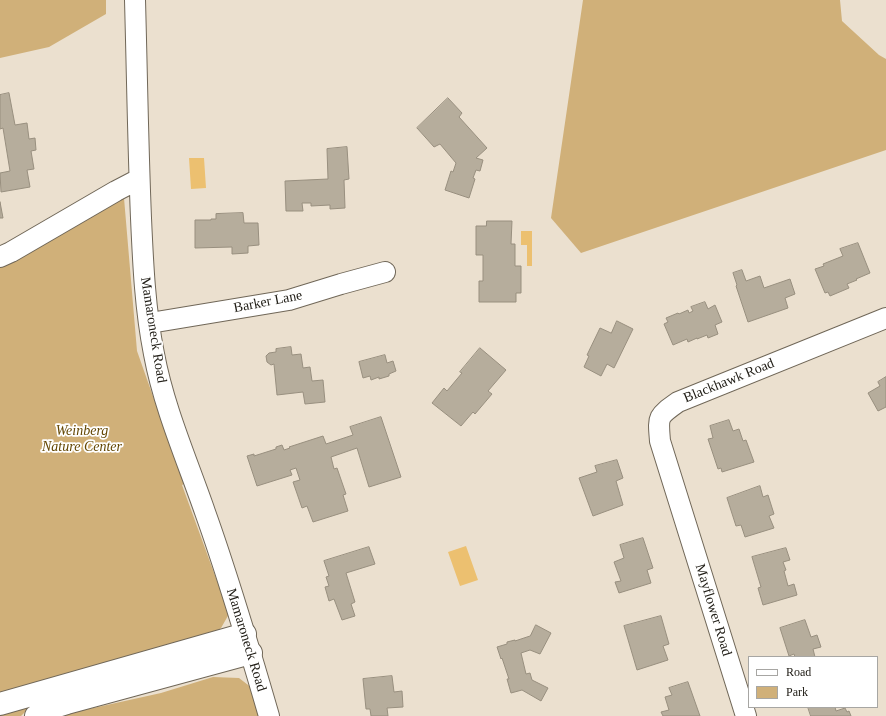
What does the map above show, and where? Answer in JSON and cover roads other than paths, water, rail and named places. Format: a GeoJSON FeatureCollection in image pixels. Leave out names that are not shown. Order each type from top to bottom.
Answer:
{"type":"FeatureCollection","features":[{"type":"Feature","properties":{"kind":"highway"},"geometry":{"type":"LineString","coordinates":[[0,704],[248,644]]}},
{"type":"Feature","properties":{"kind":"highway"},"geometry":{"type":"LineString","coordinates":[[36,716],[54,707],[248,644]]}},
{"type":"Feature","properties":{"kind":"street","name":"Mamaroneck Road"},"geometry":{"type":"LineString","coordinates":[[135,0],[139,179],[143,262],[154,354],[164,395],[222,561],[269,716]]}},
{"type":"Feature","properties":{"kind":"street"},"geometry":{"type":"LineString","coordinates":[[0,257],[139,179]]}},
{"type":"Feature","properties":{"kind":"street","name":"Barker Lane"},"geometry":{"type":"LineString","coordinates":[[150,323],[289,300],[385,272]]}},
{"type":"Feature","properties":{"kind":"street","name":"Blackhawk Road"},"geometry":{"type":"LineString","coordinates":[[680,505],[660,441],[659,423],[660,417],[663,413],[678,402],[886,318]]}},
{"type":"Feature","properties":{"kind":"street","name":"Mayflower Road"},"geometry":{"type":"LineString","coordinates":[[680,505],[746,716]]}},
{"type":"Feature","properties":{"kind":"park label","name":"Weinberg Nature Center"},"geometry":{"type":"Point","coordinates":[82,440]}}]}
